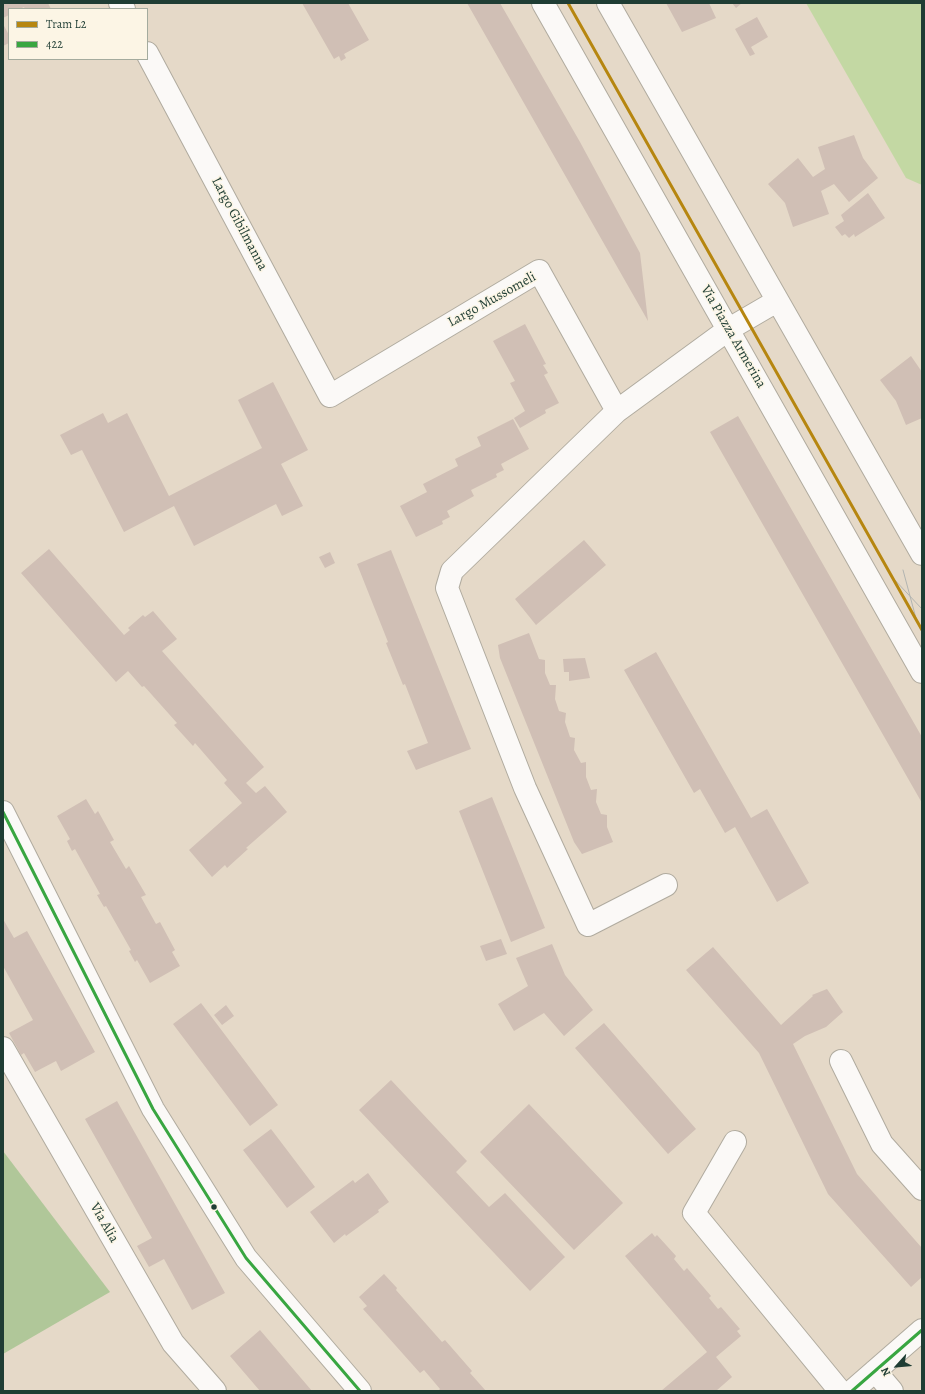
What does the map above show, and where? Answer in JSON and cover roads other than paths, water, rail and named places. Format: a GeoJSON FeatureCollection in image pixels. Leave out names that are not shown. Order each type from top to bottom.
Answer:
{"type":"FeatureCollection","features":[{"type":"Feature","properties":{"kind":"street","name":"Via Piazza Armerina"},"geometry":{"type":"LineString","coordinates":[[543,3],[922,672]]}},
{"type":"Feature","properties":{"kind":"street"},"geometry":{"type":"LineString","coordinates":[[608,3],[922,554]]}},
{"type":"Feature","properties":{"kind":"street","name":"Largo Gibilmanna"},"geometry":{"type":"LineString","coordinates":[[148,55],[330,396]]}},
{"type":"Feature","properties":{"kind":"street","name":"Largo Mussomeli"},"geometry":{"type":"LineString","coordinates":[[330,396],[539,271],[617,411]]}},
{"type":"Feature","properties":{"kind":"street"},"geometry":{"type":"LineString","coordinates":[[666,885],[588,925],[525,788],[447,588],[452,571],[617,411],[728,329],[777,301]]}},
{"type":"Feature","properties":{"kind":"street"},"geometry":{"type":"LineString","coordinates":[[3,812],[153,1109],[246,1258],[360,1391]]}},
{"type":"Feature","properties":{"kind":"street","name":"Via Alia"},"geometry":{"type":"LineString","coordinates":[[3,1048],[172,1343],[215,1391]]}},
{"type":"Feature","properties":{"kind":"street"},"geometry":{"type":"LineString","coordinates":[[841,1061],[882,1144],[922,1189]]}},
{"type":"Feature","properties":{"kind":"street"},"geometry":{"type":"LineString","coordinates":[[735,1142],[694,1213],[840,1391]]}},
{"type":"Feature","properties":{"kind":"street"},"geometry":{"type":"LineString","coordinates":[[852,1391],[922,1330]]}},
{"type":"Feature","properties":{"kind":"street"},"geometry":{"type":"LineString","coordinates":[[875,1371],[892,1391]]}},
{"type":"Feature","properties":{"kind":"tram line","name":"L2"},"geometry":{"type":"LineString","coordinates":[[568,3],[922,630]]}},
{"type":"Feature","properties":{"kind":"tram line"},"geometry":{"type":"LineString","coordinates":[[903,570],[917,622]]}},
{"type":"Feature","properties":{"kind":"tram line"},"geometry":{"type":"LineString","coordinates":[[892,577],[922,609]]}}]}
